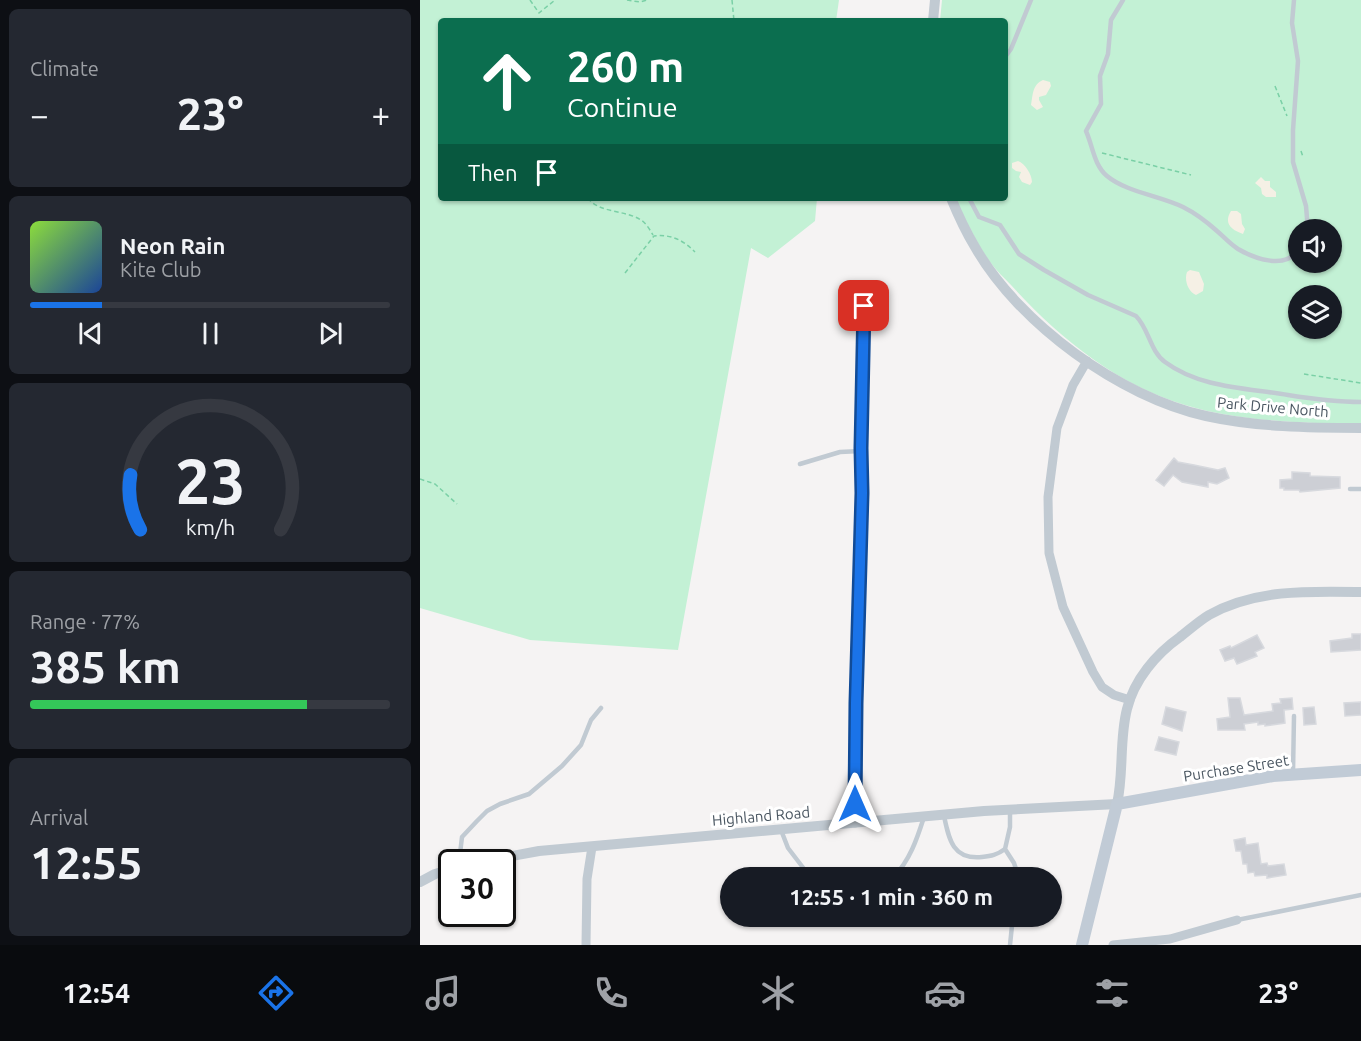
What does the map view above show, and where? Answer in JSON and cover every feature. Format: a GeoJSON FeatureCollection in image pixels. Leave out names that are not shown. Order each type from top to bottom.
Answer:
{"type":"FeatureCollection","features":[{"type":"Feature","properties":{"kind":"main road","name":"Purchase Street"},"geometry":{"type":"LineString","coordinates":[[1117,804],[1217,784],[1293,774],[1361,770]]}},
{"type":"Feature","properties":{"kind":"main road"},"geometry":{"type":"LineString","coordinates":[[1082,945],[1117,804]]}},
{"type":"Feature","properties":{"kind":"street"},"geometry":{"type":"LineString","coordinates":[[933,18],[935,0]]}},
{"type":"Feature","properties":{"kind":"street","name":"Park Drive North"},"geometry":{"type":"LineString","coordinates":[[952,201],[975,249],[994,275],[1044,329],[1087,361],[1150,397],[1177,408],[1239,422],[1311,428],[1361,428]]}},
{"type":"Feature","properties":{"kind":"street"},"geometry":{"type":"LineString","coordinates":[[855,823],[864,306]]}},
{"type":"Feature","properties":{"kind":"street"},"geometry":{"type":"LineString","coordinates":[[1087,361],[1073,385],[1058,428],[1048,497],[1048,553],[1063,607],[1102,687],[1114,695],[1130,700]]}},
{"type":"Feature","properties":{"kind":"street"},"geometry":{"type":"LineString","coordinates":[[1117,804],[1121,786],[1124,726],[1130,700],[1144,674],[1159,654],[1209,615],[1237,604],[1300,591],[1361,592]]}},
{"type":"Feature","properties":{"kind":"street","name":"Highland Road"},"geometry":{"type":"LineString","coordinates":[[516,855],[539,851],[944,815],[1117,804]]}},
{"type":"Feature","properties":{"kind":"street"},"geometry":{"type":"LineString","coordinates":[[586,945],[587,879],[592,847]]}},
{"type":"Feature","properties":{"kind":"street"},"geometry":{"type":"LineString","coordinates":[[420,882],[438,873]]}},
{"type":"Feature","properties":{"kind":"street"},"geometry":{"type":"LineString","coordinates":[[1113,945],[1170,939],[1237,920]]}},
{"type":"Feature","properties":{"kind":"lane"},"geometry":{"type":"LineString","coordinates":[[1008,53],[1031,0]]}},
{"type":"Feature","properties":{"kind":"lane"},"geometry":{"type":"LineString","coordinates":[[1123,0],[1111,20],[1108,54],[1100,76],[1101,105],[1086,132],[1097,164],[1108,177],[1142,193],[1166,199],[1185,208],[1214,228],[1236,248],[1257,258],[1281,262],[1288,259]]}},
{"type":"Feature","properties":{"kind":"lane"},"geometry":{"type":"LineString","coordinates":[[1294,0],[1292,23],[1298,61],[1293,162],[1306,206],[1307,219]]}},
{"type":"Feature","properties":{"kind":"lane"},"geometry":{"type":"LineString","coordinates":[[971,201],[979,217],[1000,225],[1019,254],[1088,295],[1136,316],[1141,321],[1156,352],[1165,362],[1181,371],[1203,381],[1225,386],[1315,400],[1361,402]]}},
{"type":"Feature","properties":{"kind":"lane"},"geometry":{"type":"LineString","coordinates":[[800,464],[840,452],[861,449]]}},
{"type":"Feature","properties":{"kind":"lane"},"geometry":{"type":"LineString","coordinates":[[1350,489],[1361,489]]}},
{"type":"Feature","properties":{"kind":"lane"},"geometry":{"type":"LineString","coordinates":[[461,849],[462,837],[477,820],[494,808],[529,794],[562,766],[581,746],[591,720],[601,708]]}},
{"type":"Feature","properties":{"kind":"lane"},"geometry":{"type":"LineString","coordinates":[[1293,774],[1294,716]]}},
{"type":"Feature","properties":{"kind":"lane"},"geometry":{"type":"LineString","coordinates":[[944,815],[948,836],[958,853],[968,858],[996,855],[1005,849],[1010,827],[1010,810]]}},
{"type":"Feature","properties":{"kind":"lane"},"geometry":{"type":"LineString","coordinates":[[904,867],[924,817]]}},
{"type":"Feature","properties":{"kind":"lane"},"geometry":{"type":"LineString","coordinates":[[781,830],[788,848],[803,867]]}},
{"type":"Feature","properties":{"kind":"lane"},"geometry":{"type":"LineString","coordinates":[[1005,849],[1016,867]]}},
{"type":"Feature","properties":{"kind":"lane"},"geometry":{"type":"LineString","coordinates":[[1237,920],[1361,895]]}},
{"type":"Feature","properties":{"kind":"lane"},"geometry":{"type":"LineString","coordinates":[[1010,945],[1012,927]]}},
{"type":"Feature","properties":{"kind":"path"},"geometry":{"type":"LineString","coordinates":[[530,0],[539,13],[555,0]]}},
{"type":"Feature","properties":{"kind":"path"},"geometry":{"type":"LineString","coordinates":[[627,0],[640,2],[647,0]]}},
{"type":"Feature","properties":{"kind":"path"},"geometry":{"type":"LineString","coordinates":[[732,0],[734,18]]}},
{"type":"Feature","properties":{"kind":"path"},"geometry":{"type":"LineString","coordinates":[[1098,152],[1191,175]]}},
{"type":"Feature","properties":{"kind":"path"},"geometry":{"type":"LineString","coordinates":[[591,201],[597,206],[642,220],[654,236]]}},
{"type":"Feature","properties":{"kind":"path"},"geometry":{"type":"LineString","coordinates":[[654,236],[672,236],[686,243],[695,252]]}},
{"type":"Feature","properties":{"kind":"path"},"geometry":{"type":"LineString","coordinates":[[625,273],[654,236]]}},
{"type":"Feature","properties":{"kind":"path"},"geometry":{"type":"LineString","coordinates":[[1304,374],[1361,382]]}},
{"type":"Feature","properties":{"kind":"path"},"geometry":{"type":"LineString","coordinates":[[420,479],[435,484],[457,504]]}},
{"type":"Feature","properties":{"kind":"green space"},"geometry":{"type":"Polygon","coordinates":[[[420,0],[839,0],[836,18],[438,18],[438,201],[817,201],[815,221],[768,258],[751,248],[678,650],[530,640],[420,608],[420,0]]]}},
{"type":"Feature","properties":{"kind":"green space"},"geometry":{"type":"Polygon","coordinates":[[[942,0],[1361,0],[1361,424],[1294,422],[1228,415],[1185,405],[1160,396],[1112,372],[1069,341],[1029,304],[990,262],[956,201],[1008,201],[1008,18],[940,18],[942,0]]]}},
{"type":"Feature","properties":{"kind":"sand"},"geometry":{"type":"Polygon","coordinates":[[[1043,80],[1050,82],[1051,86],[1046,95],[1039,97],[1043,107],[1037,110],[1031,105],[1033,94],[1035,87],[1043,80]]]}},
{"type":"Feature","properties":{"kind":"sand"},"geometry":{"type":"Polygon","coordinates":[[[1018,161],[1023,164],[1032,179],[1030,185],[1022,182],[1019,177],[1021,172],[1012,168],[1012,163],[1018,161]]]}},
{"type":"Feature","properties":{"kind":"sand"},"geometry":{"type":"Polygon","coordinates":[[[1261,177],[1265,181],[1270,181],[1270,187],[1276,192],[1276,197],[1266,197],[1262,194],[1261,188],[1255,183],[1261,177]]]}},
{"type":"Feature","properties":{"kind":"sand"},"geometry":{"type":"Polygon","coordinates":[[[1231,211],[1241,214],[1245,229],[1243,234],[1235,231],[1228,223],[1231,211]]]}},
{"type":"Feature","properties":{"kind":"sand"},"geometry":{"type":"Polygon","coordinates":[[[1190,270],[1199,272],[1204,284],[1203,291],[1196,295],[1189,289],[1186,282],[1187,272],[1190,270]]]}},
{"type":"Feature","properties":{"kind":"building"},"geometry":{"type":"Polygon","coordinates":[[[1174,458],[1178,462],[1218,470],[1225,468],[1229,478],[1217,484],[1208,482],[1208,487],[1182,482],[1173,475],[1164,486],[1156,480],[1174,458]]]}},
{"type":"Feature","properties":{"kind":"building"},"geometry":{"type":"Polygon","coordinates":[[[1292,472],[1310,473],[1310,476],[1340,477],[1340,488],[1300,492],[1280,488],[1280,480],[1292,479],[1292,472]]]}},
{"type":"Feature","properties":{"kind":"building"},"geometry":{"type":"Polygon","coordinates":[[[1352,634],[1361,634],[1361,650],[1331,652],[1330,641],[1352,638],[1352,634]]]}},
{"type":"Feature","properties":{"kind":"building"},"geometry":{"type":"Polygon","coordinates":[[[1257,635],[1264,648],[1255,652],[1257,656],[1237,664],[1234,658],[1225,661],[1220,650],[1230,646],[1231,648],[1257,635]]]}},
{"type":"Feature","properties":{"kind":"building"},"geometry":{"type":"Polygon","coordinates":[[[1228,698],[1240,698],[1244,715],[1273,711],[1272,704],[1281,703],[1280,699],[1292,698],[1293,709],[1284,710],[1285,723],[1265,726],[1265,724],[1258,725],[1258,722],[1244,724],[1245,730],[1218,730],[1217,719],[1230,717],[1228,698]]]}},
{"type":"Feature","properties":{"kind":"building"},"geometry":{"type":"Polygon","coordinates":[[[1361,702],[1361,715],[1345,716],[1344,703],[1361,702]]]}},
{"type":"Feature","properties":{"kind":"building"},"geometry":{"type":"Polygon","coordinates":[[[1166,707],[1186,712],[1182,731],[1162,724],[1166,707]]]}},
{"type":"Feature","properties":{"kind":"building"},"geometry":{"type":"Polygon","coordinates":[[[1314,707],[1316,724],[1304,725],[1303,708],[1314,707]]]}},
{"type":"Feature","properties":{"kind":"building"},"geometry":{"type":"Polygon","coordinates":[[[1159,737],[1179,742],[1176,755],[1155,750],[1159,737]]]}},
{"type":"Feature","properties":{"kind":"building"},"geometry":{"type":"Polygon","coordinates":[[[1245,838],[1246,845],[1258,843],[1261,864],[1267,863],[1268,866],[1284,864],[1286,875],[1267,878],[1267,875],[1255,876],[1254,872],[1248,873],[1247,864],[1243,864],[1241,851],[1236,851],[1234,840],[1245,838]]]}},
{"type":"Feature","properties":{"kind":"route"},"geometry":{"type":"LineString","coordinates":[[855,804],[864,306]]}}]}
